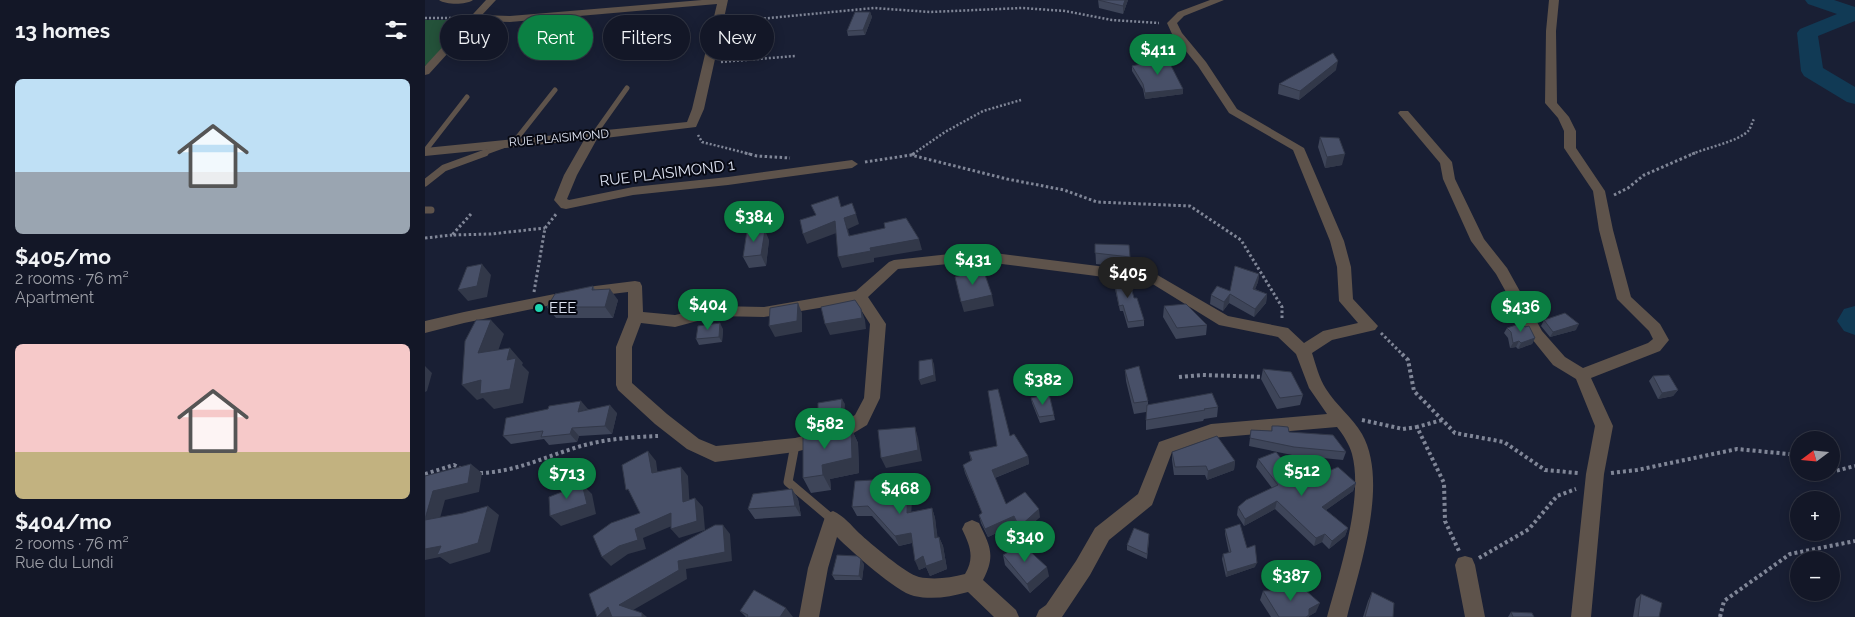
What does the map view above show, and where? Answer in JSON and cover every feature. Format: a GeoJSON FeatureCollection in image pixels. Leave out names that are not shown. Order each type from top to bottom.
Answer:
{"type":"FeatureCollection","features":[{"type":"Feature","properties":{"kind":"street"},"geometry":{"type":"LineString","coordinates":[[445,0],[468,0]]}},
{"type":"Feature","properties":{"kind":"street"},"geometry":{"type":"LineString","coordinates":[[478,15],[491,0]]}},
{"type":"Feature","properties":{"kind":"street"},"geometry":{"type":"LineString","coordinates":[[508,19],[723,0],[721,15]]}},
{"type":"Feature","properties":{"kind":"street"},"geometry":{"type":"LineString","coordinates":[[1219,0],[1181,14],[1172,24],[1177,34],[1202,64],[1233,111],[1297,148],[1337,241],[1344,266],[1346,301],[1370,326]]}},
{"type":"Feature","properties":{"kind":"street"},"geometry":{"type":"LineString","coordinates":[[1554,0],[1551,30],[1551,104],[1563,117],[1570,131],[1570,148],[1599,191],[1606,230],[1624,299],[1655,328],[1661,340],[1654,346],[1582,376]]}},
{"type":"Feature","properties":{"kind":"street"},"geometry":{"type":"LineString","coordinates":[[425,72],[440,56]]}},
{"type":"Feature","properties":{"kind":"street"},"geometry":{"type":"LineString","coordinates":[[692,125],[698,109],[709,60]]}},
{"type":"Feature","properties":{"kind":"street"},"geometry":{"type":"LineString","coordinates":[[1404,113],[1446,162],[1449,179],[1478,240],[1502,271],[1537,335],[1559,361],[1582,376],[1604,426],[1595,474],[1581,617]]}},
{"type":"Feature","properties":{"kind":"street","name":"RUE PLAISIMOND"},"geometry":{"type":"LineString","coordinates":[[425,152],[692,125]]}},
{"type":"Feature","properties":{"kind":"street"},"geometry":{"type":"LineString","coordinates":[[566,205],[560,200],[564,188],[593,136]]}},
{"type":"Feature","properties":{"kind":"street","name":"RUE PLAISIMOND 1"},"geometry":{"type":"LineString","coordinates":[[566,205],[633,190],[728,181],[852,164]]}},
{"type":"Feature","properties":{"kind":"street"},"geometry":{"type":"LineString","coordinates":[[635,318],[675,320],[716,310],[764,312],[860,296],[894,265],[978,256],[1154,278],[1224,321],[1283,332],[1303,351],[1319,392],[1355,439],[1363,463],[1363,497],[1353,552],[1337,617]]}},
{"type":"Feature","properties":{"kind":"street"},"geometry":{"type":"LineString","coordinates":[[425,327],[448,319],[605,288],[635,286],[635,318],[624,347],[624,385],[661,419],[693,444],[715,454],[795,445],[836,435],[861,420],[872,398],[878,324],[860,296]]}},
{"type":"Feature","properties":{"kind":"street"},"geometry":{"type":"LineString","coordinates":[[1303,351],[1328,336],[1370,326]]}},
{"type":"Feature","properties":{"kind":"street"},"geometry":{"type":"LineString","coordinates":[[1046,617],[1053,612],[1078,576],[1102,534],[1145,499],[1165,447],[1211,431],[1341,420]]}},
{"type":"Feature","properties":{"kind":"street"},"geometry":{"type":"LineString","coordinates":[[809,617],[818,568],[833,520],[854,541],[883,565],[914,586],[947,588],[971,582],[981,566],[982,553],[972,529]]}},
{"type":"Feature","properties":{"kind":"street"},"geometry":{"type":"LineString","coordinates":[[1465,565],[1475,617]]}},
{"type":"Feature","properties":{"kind":"street"},"geometry":{"type":"LineString","coordinates":[[971,582],[1009,617]]}},
{"type":"Feature","properties":{"kind":"lane"},"geometry":{"type":"LineString","coordinates":[[593,136],[627,88]]}},
{"type":"Feature","properties":{"kind":"lane"},"geometry":{"type":"LineString","coordinates":[[425,183],[444,168],[514,142],[555,90]]}},
{"type":"Feature","properties":{"kind":"lane"},"geometry":{"type":"LineString","coordinates":[[425,152],[467,97]]}},
{"type":"Feature","properties":{"kind":"lane"},"geometry":{"type":"LineString","coordinates":[[795,445],[788,482],[833,520]]}},
{"type":"Feature","properties":{"kind":"path"},"geometry":{"type":"LineString","coordinates":[[774,18],[874,8],[931,12],[1022,8],[1065,11],[1112,20],[1172,24]]}},
{"type":"Feature","properties":{"kind":"path"},"geometry":{"type":"LineString","coordinates":[[425,18],[440,18]]}},
{"type":"Feature","properties":{"kind":"path"},"geometry":{"type":"LineString","coordinates":[[708,63],[795,56]]}},
{"type":"Feature","properties":{"kind":"path"},"geometry":{"type":"LineString","coordinates":[[911,155],[945,132],[983,112],[1021,100]]}},
{"type":"Feature","properties":{"kind":"path"},"geometry":{"type":"LineString","coordinates":[[1602,201],[1628,188],[1644,175],[1744,134],[1749,130],[1754,119]]}},
{"type":"Feature","properties":{"kind":"path"},"geometry":{"type":"LineString","coordinates":[[692,125],[702,142],[757,156],[797,158]]}},
{"type":"Feature","properties":{"kind":"path"},"geometry":{"type":"LineString","coordinates":[[852,164],[911,155],[1007,179],[1064,190],[1097,202],[1190,206],[1241,240],[1281,307],[1283,332]]}},
{"type":"Feature","properties":{"kind":"path"},"geometry":{"type":"LineString","coordinates":[[531,304],[545,228],[551,217],[566,205]]}},
{"type":"Feature","properties":{"kind":"path"},"geometry":{"type":"LineString","coordinates":[[452,235],[471,214]]}},
{"type":"Feature","properties":{"kind":"path"},"geometry":{"type":"LineString","coordinates":[[425,238],[545,228]]}},
{"type":"Feature","properties":{"kind":"path"},"geometry":{"type":"LineString","coordinates":[[1370,326],[1387,337],[1408,360],[1414,391],[1455,433],[1504,442],[1545,470],[1595,474]]}},
{"type":"Feature","properties":{"kind":"path"},"geometry":{"type":"LineString","coordinates":[[1179,378],[1202,375],[1275,377]]}},
{"type":"Feature","properties":{"kind":"path"},"geometry":{"type":"LineString","coordinates":[[1341,420],[1375,421],[1390,427],[1406,430],[1442,420]]}},
{"type":"Feature","properties":{"kind":"path"},"geometry":{"type":"LineString","coordinates":[[1417,427],[1444,483],[1445,521],[1465,565],[1529,529],[1557,496],[1585,487],[1595,474]]}},
{"type":"Feature","properties":{"kind":"path"},"geometry":{"type":"LineString","coordinates":[[475,473],[507,472],[583,446],[628,437],[684,437]]}},
{"type":"Feature","properties":{"kind":"path"},"geometry":{"type":"LineString","coordinates":[[1620,472],[1737,448],[1790,454]]}},
{"type":"Feature","properties":{"kind":"path"},"geometry":{"type":"LineString","coordinates":[[425,474],[454,465],[468,473]]}},
{"type":"Feature","properties":{"kind":"path"},"geometry":{"type":"LineString","coordinates":[[1840,471],[1855,466]]}},
{"type":"Feature","properties":{"kind":"path"},"geometry":{"type":"LineString","coordinates":[[1720,617],[1725,601],[1790,554],[1823,549],[1855,541]]}},
{"type":"Feature","properties":{"kind":"green space"},"geometry":{"type":"Polygon","coordinates":[[[425,20],[440,20],[440,52],[425,66],[425,20]]]}},
{"type":"Feature","properties":{"kind":"building"},"geometry":{"type":"Polygon","coordinates":[[[1098,0],[1125,0],[1123,6],[1098,0]]]}},
{"type":"Feature","properties":{"kind":"building"},"geometry":{"type":"Polygon","coordinates":[[[855,12],[870,12],[863,30],[847,31],[855,12]]]}},
{"type":"Feature","properties":{"kind":"building"},"geometry":{"type":"Polygon","coordinates":[[[1333,53],[1338,61],[1300,91],[1279,84],[1333,53]]]}},
{"type":"Feature","properties":{"kind":"building"},"geometry":{"type":"Polygon","coordinates":[[[1167,58],[1183,89],[1145,93],[1143,84],[1132,66],[1167,58]]]}},
{"type":"Feature","properties":{"kind":"building"},"geometry":{"type":"Polygon","coordinates":[[[1320,137],[1339,138],[1345,154],[1327,157],[1320,137]]]}},
{"type":"Feature","properties":{"kind":"building"},"geometry":{"type":"Polygon","coordinates":[[[838,196],[841,207],[852,203],[856,214],[844,218],[849,236],[885,228],[884,223],[906,218],[919,239],[870,248],[871,251],[838,257],[835,221],[803,234],[800,220],[816,215],[811,205],[838,196]]]}},
{"type":"Feature","properties":{"kind":"building"},"geometry":{"type":"Polygon","coordinates":[[[765,230],[761,255],[743,257],[747,231],[765,230]]]}},
{"type":"Feature","properties":{"kind":"building"},"geometry":{"type":"Polygon","coordinates":[[[1095,244],[1129,245],[1130,257],[1095,253],[1095,244]]]}},
{"type":"Feature","properties":{"kind":"building"},"geometry":{"type":"Polygon","coordinates":[[[482,264],[477,286],[458,290],[467,267],[482,264]]]}},
{"type":"Feature","properties":{"kind":"building"},"geometry":{"type":"Polygon","coordinates":[[[1235,266],[1259,274],[1253,289],[1267,294],[1255,309],[1230,294],[1224,302],[1211,295],[1217,286],[1230,291],[1235,266]]]}},
{"type":"Feature","properties":{"kind":"building"},"geometry":{"type":"Polygon","coordinates":[[[983,269],[992,295],[961,302],[955,277],[983,269]]]}},
{"type":"Feature","properties":{"kind":"building"},"geometry":{"type":"Polygon","coordinates":[[[1113,275],[1128,276],[1134,298],[1137,298],[1144,320],[1128,322],[1123,305],[1119,306],[1113,275]]]}},
{"type":"Feature","properties":{"kind":"building"},"geometry":{"type":"Polygon","coordinates":[[[593,286],[592,290],[610,289],[605,307],[547,307],[555,294],[593,286]]]}},
{"type":"Feature","properties":{"kind":"building"},"geometry":{"type":"Polygon","coordinates":[[[855,300],[861,309],[862,318],[825,324],[821,307],[855,300]]]}},
{"type":"Feature","properties":{"kind":"building"},"geometry":{"type":"Polygon","coordinates":[[[798,303],[797,321],[769,326],[770,308],[798,303]]]}},
{"type":"Feature","properties":{"kind":"building"},"geometry":{"type":"Polygon","coordinates":[[[1186,304],[1207,325],[1177,328],[1164,306],[1186,304]]]}},
{"type":"Feature","properties":{"kind":"building"},"geometry":{"type":"Polygon","coordinates":[[[1565,313],[1579,324],[1553,332],[1544,320],[1565,313]]]}},
{"type":"Feature","properties":{"kind":"building"},"geometry":{"type":"Polygon","coordinates":[[[476,320],[491,320],[478,353],[510,348],[507,360],[516,358],[510,389],[480,394],[481,380],[462,385],[465,341],[476,320]]]}},
{"type":"Feature","properties":{"kind":"building"},"geometry":{"type":"Polygon","coordinates":[[[720,323],[719,337],[696,339],[698,326],[720,323]]]}},
{"type":"Feature","properties":{"kind":"building"},"geometry":{"type":"Polygon","coordinates":[[[1522,323],[1525,327],[1529,326],[1535,338],[1521,343],[1519,341],[1513,343],[1511,332],[1507,328],[1522,323]]]}},
{"type":"Feature","properties":{"kind":"building"},"geometry":{"type":"Polygon","coordinates":[[[932,359],[934,375],[919,380],[919,361],[932,359]]]}},
{"type":"Feature","properties":{"kind":"building"},"geometry":{"type":"Polygon","coordinates":[[[1139,366],[1148,401],[1134,403],[1125,370],[1139,366]]]}},
{"type":"Feature","properties":{"kind":"building"},"geometry":{"type":"Polygon","coordinates":[[[1263,369],[1291,372],[1303,395],[1280,398],[1263,369]]]}},
{"type":"Feature","properties":{"kind":"building"},"geometry":{"type":"Polygon","coordinates":[[[1669,375],[1678,390],[1662,393],[1653,376],[1669,375]]]}},
{"type":"Feature","properties":{"kind":"building"},"geometry":{"type":"Polygon","coordinates":[[[998,389],[1010,436],[1014,434],[1028,456],[992,470],[1006,504],[1025,492],[1039,509],[1019,527],[1014,516],[985,529],[979,515],[982,513],[963,465],[972,460],[969,452],[997,446],[988,391],[998,389]]]}},
{"type":"Feature","properties":{"kind":"building"},"geometry":{"type":"Polygon","coordinates":[[[1212,393],[1218,407],[1146,420],[1147,405],[1212,393]]]}},
{"type":"Feature","properties":{"kind":"building"},"geometry":{"type":"Polygon","coordinates":[[[1049,394],[1054,415],[1039,417],[1031,398],[1049,394]]]}},
{"type":"Feature","properties":{"kind":"building"},"geometry":{"type":"Polygon","coordinates":[[[842,399],[841,414],[818,420],[818,403],[842,399]]]}},
{"type":"Feature","properties":{"kind":"building"},"geometry":{"type":"Polygon","coordinates":[[[581,401],[578,412],[610,405],[605,426],[572,428],[570,434],[541,437],[543,431],[503,436],[506,418],[548,409],[549,406],[581,401]]]}},
{"type":"Feature","properties":{"kind":"building"},"geometry":{"type":"Polygon","coordinates":[[[1272,426],[1288,427],[1289,432],[1333,435],[1346,452],[1294,447],[1250,438],[1251,430],[1272,431],[1272,426]]]}},
{"type":"Feature","properties":{"kind":"building"},"geometry":{"type":"Polygon","coordinates":[[[915,427],[918,450],[881,458],[878,430],[915,427]]]}},
{"type":"Feature","properties":{"kind":"building"},"geometry":{"type":"Polygon","coordinates":[[[851,428],[852,458],[822,465],[823,475],[803,478],[803,435],[851,428]]]}},
{"type":"Feature","properties":{"kind":"building"},"geometry":{"type":"Polygon","coordinates":[[[1217,436],[1235,461],[1208,471],[1206,466],[1175,467],[1172,452],[1217,436]]]}},
{"type":"Feature","properties":{"kind":"building"},"geometry":{"type":"Polygon","coordinates":[[[648,451],[652,473],[681,467],[683,502],[695,498],[697,521],[671,529],[671,513],[635,529],[638,540],[619,546],[602,557],[593,536],[611,523],[640,513],[628,489],[626,490],[622,465],[648,451]]]}},
{"type":"Feature","properties":{"kind":"building"},"geometry":{"type":"Polygon","coordinates":[[[1276,452],[1301,483],[1338,467],[1356,483],[1322,507],[1348,528],[1332,541],[1325,534],[1316,538],[1277,501],[1245,519],[1238,507],[1246,500],[1278,485],[1258,459],[1276,452]]]}},
{"type":"Feature","properties":{"kind":"building"},"geometry":{"type":"Polygon","coordinates":[[[471,464],[468,483],[433,491],[425,519],[425,476],[471,464]]]}},
{"type":"Feature","properties":{"kind":"building"},"geometry":{"type":"Polygon","coordinates":[[[908,478],[907,513],[932,508],[935,538],[939,537],[943,560],[926,566],[923,556],[915,561],[911,533],[895,536],[868,506],[852,507],[855,481],[908,478]]]}},
{"type":"Feature","properties":{"kind":"building"},"geometry":{"type":"Polygon","coordinates":[[[582,484],[587,504],[550,516],[549,497],[582,484]]]}},
{"type":"Feature","properties":{"kind":"building"},"geometry":{"type":"Polygon","coordinates":[[[792,489],[795,506],[748,509],[753,494],[792,489]]]}},
{"type":"Feature","properties":{"kind":"building"},"geometry":{"type":"Polygon","coordinates":[[[488,506],[478,543],[437,555],[441,546],[425,549],[425,520],[488,506]]]}},
{"type":"Feature","properties":{"kind":"building"},"geometry":{"type":"Polygon","coordinates":[[[1240,524],[1247,548],[1255,545],[1257,563],[1227,572],[1223,554],[1231,552],[1225,529],[1240,524]]]}},
{"type":"Feature","properties":{"kind":"building"},"geometry":{"type":"Polygon","coordinates":[[[715,525],[723,525],[725,552],[678,561],[679,570],[619,605],[642,613],[642,617],[612,617],[608,607],[597,617],[589,594],[715,525]]]}},
{"type":"Feature","properties":{"kind":"building"},"geometry":{"type":"Polygon","coordinates":[[[1134,528],[1149,534],[1147,554],[1127,545],[1134,528]]]}},
{"type":"Feature","properties":{"kind":"building"},"geometry":{"type":"Polygon","coordinates":[[[1022,544],[1047,567],[1027,584],[1003,555],[1022,544]]]}},
{"type":"Feature","properties":{"kind":"building"},"geometry":{"type":"Polygon","coordinates":[[[837,555],[857,556],[861,559],[859,576],[832,575],[837,555]]]}},
{"type":"Feature","properties":{"kind":"building"},"geometry":{"type":"Polygon","coordinates":[[[1304,589],[1320,603],[1309,609],[1309,615],[1306,617],[1279,617],[1263,591],[1304,589]]]}},
{"type":"Feature","properties":{"kind":"building"},"geometry":{"type":"Polygon","coordinates":[[[754,590],[786,608],[780,617],[747,617],[748,615],[740,611],[754,590]]]}},
{"type":"Feature","properties":{"kind":"building"},"geometry":{"type":"Polygon","coordinates":[[[1372,592],[1394,603],[1393,617],[1365,617],[1372,592]]]}},
{"type":"Feature","properties":{"kind":"building"},"geometry":{"type":"Polygon","coordinates":[[[1641,594],[1662,603],[1659,617],[1638,617],[1641,594]]]}},
{"type":"Feature","properties":{"kind":"building"},"geometry":{"type":"Polygon","coordinates":[[[1511,612],[1532,613],[1534,617],[1513,617],[1511,612]]]}},
{"type":"Feature","properties":{"kind":"waterway"},"geometry":{"type":"LineString","coordinates":[[1815,0],[1855,14],[1807,33],[1812,71],[1855,97]]}},
{"type":"Feature","properties":{"kind":"waterway"},"geometry":{"type":"LineString","coordinates":[[1855,317],[1853,321],[1855,323]]}},
{"type":"Feature","properties":{"kind":"place","name":"EEE"},"geometry":{"type":"Point","coordinates":[539,308]}}]}
